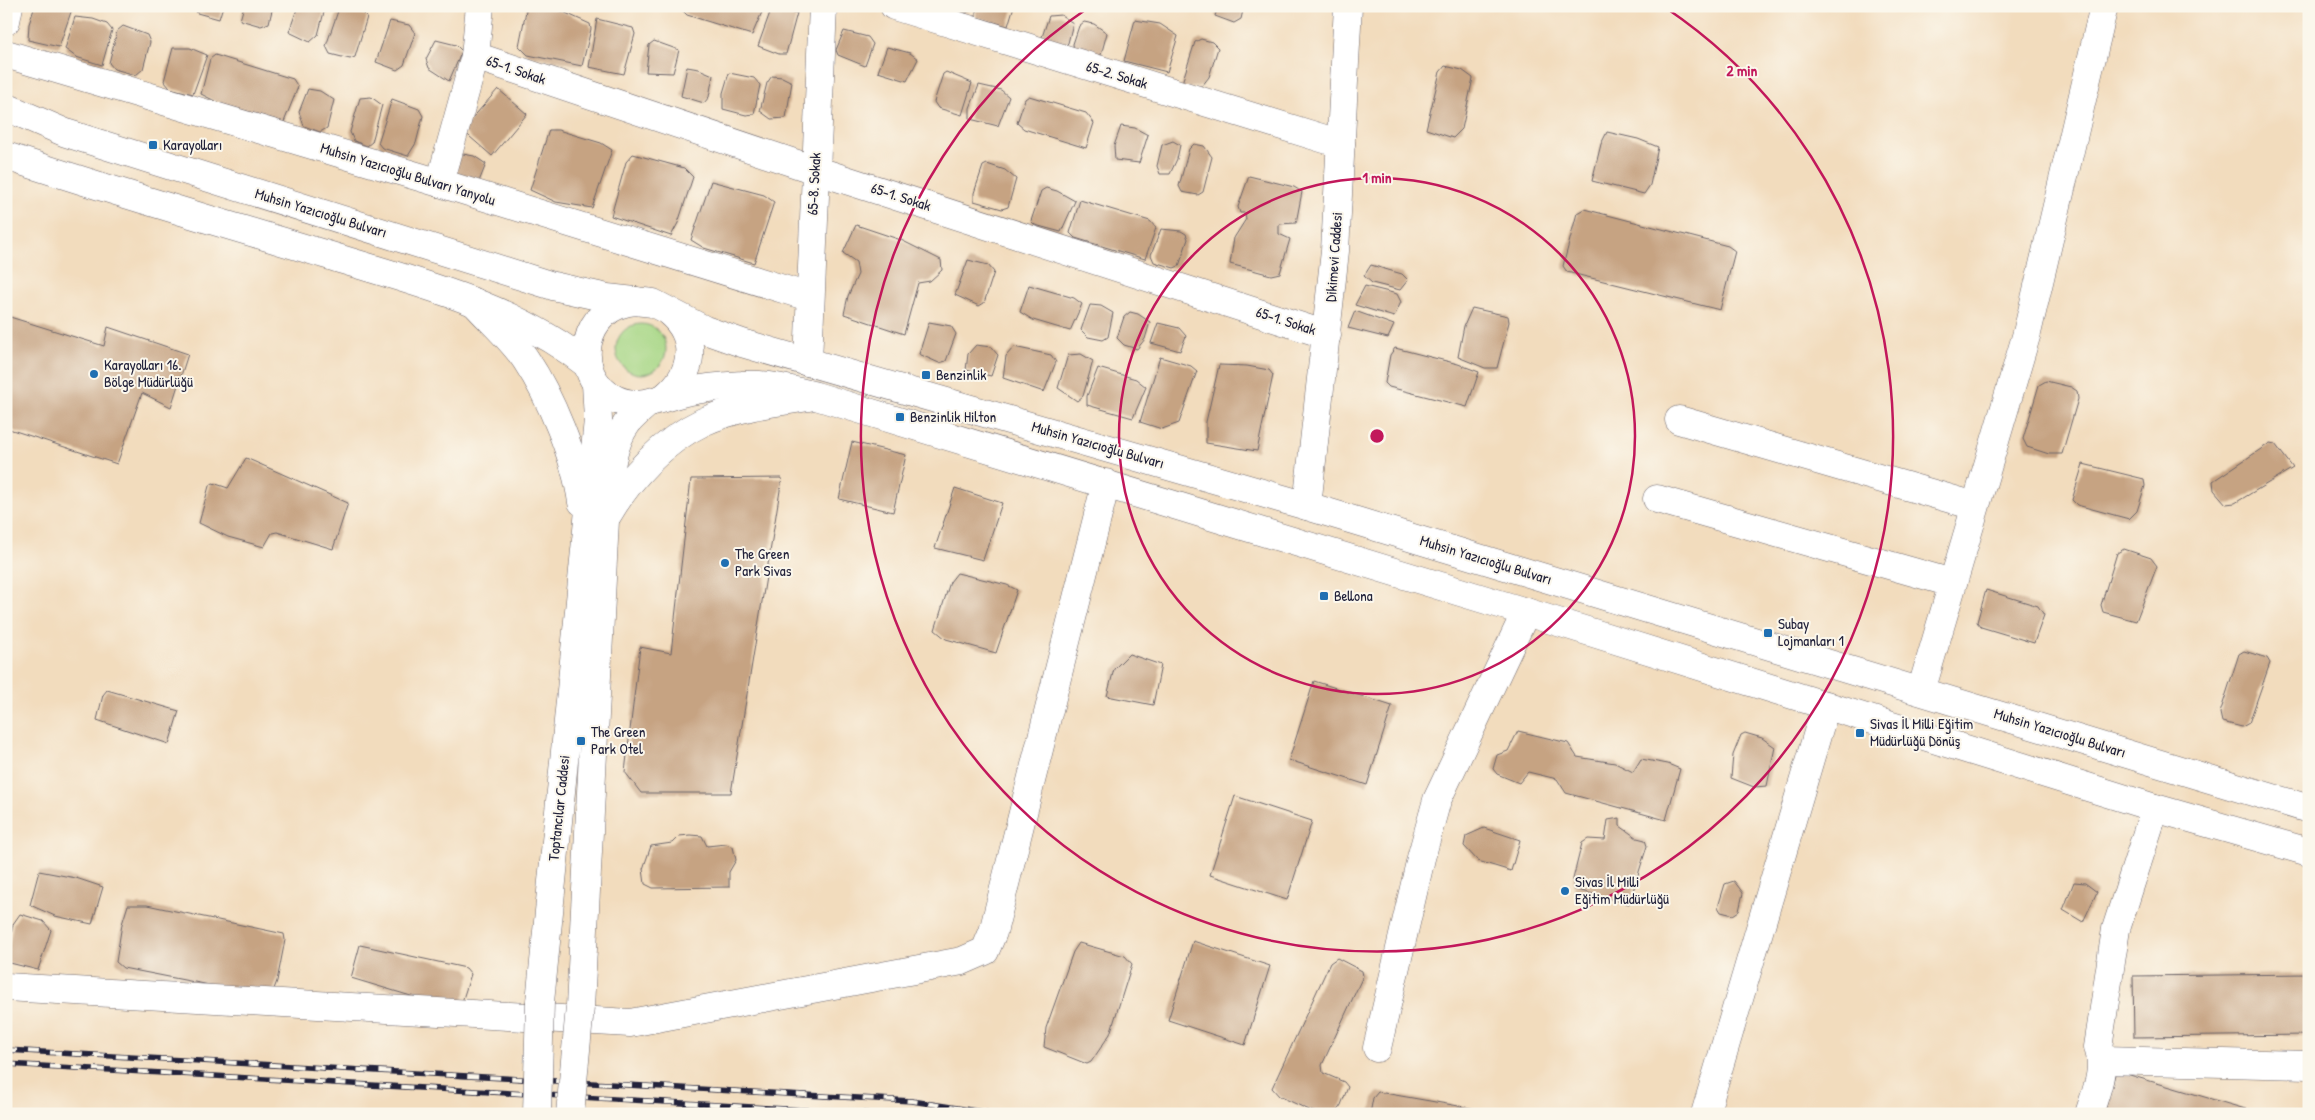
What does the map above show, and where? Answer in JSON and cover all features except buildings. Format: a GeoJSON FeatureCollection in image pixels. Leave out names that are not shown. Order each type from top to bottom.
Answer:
{"type":"FeatureCollection","features":[{"type":"Feature","properties":{"kind":"street"},"geometry":{"type":"LineString","coordinates":[[6,21],[9,6]]}},
{"type":"Feature","properties":{"kind":"street"},"geometry":{"type":"LineString","coordinates":[[440,183],[475,56],[479,6]]}},
{"type":"Feature","properties":{"kind":"street","name":"65-8. Sokak"},"geometry":{"type":"LineString","coordinates":[[808,362],[809,297],[823,6]]}},
{"type":"Feature","properties":{"kind":"street","name":"65-2. Sokak"},"geometry":{"type":"LineString","coordinates":[[894,6],[1341,144]]}},
{"type":"Feature","properties":{"kind":"street","name":"Dikimevi Caddesi"},"geometry":{"type":"LineString","coordinates":[[1307,506],[1335,251],[1348,6]]}},
{"type":"Feature","properties":{"kind":"street"},"geometry":{"type":"LineString","coordinates":[[1921,690],[2026,333],[2104,6]]}},
{"type":"Feature","properties":{"kind":"street","name":"Muhsin Yazıcıoğlu Bulvarı Yanyolu"},"geometry":{"type":"LineString","coordinates":[[6,54],[440,183],[809,297]]}},
{"type":"Feature","properties":{"kind":"street","name":"65-1. Sokak"},"geometry":{"type":"LineString","coordinates":[[475,56],[815,170],[1327,335]]}},
{"type":"Feature","properties":{"kind":"street","name":"Muhsin Yazıcıoğlu Bulvarı"},"geometry":{"type":"LineString","coordinates":[[6,108],[66,133],[553,286],[608,298],[653,305],[705,330],[742,343],[1307,506],[1921,690],[2309,809]]}},
{"type":"Feature","properties":{"kind":"street"},"geometry":{"type":"LineString","coordinates":[[6,156],[406,279],[474,302],[558,344],[592,374],[616,400],[629,404],[657,400],[708,388],[759,384],[816,396],[1526,612],[2155,808],[2309,852]]}},
{"type":"Feature","properties":{"kind":"street"},"geometry":{"type":"LineString","coordinates":[[474,302],[525,359],[549,400],[595,524],[648,462],[670,443],[702,422],[724,414],[776,402],[816,396]]}},
{"type":"Feature","properties":{"kind":"street"},"geometry":{"type":"LineString","coordinates":[[592,374],[586,347],[595,322],[615,306],[628,302],[653,305],[683,327],[688,340],[689,352],[688,365],[683,377],[657,400]]}},
{"type":"Feature","properties":{"kind":"street","name":"Toptancılar Caddesi"},"geometry":{"type":"LineString","coordinates":[[570,1114],[580,1007],[599,403],[592,374]]}},
{"type":"Feature","properties":{"kind":"street","name":"Toptancılar Caddesi"},"geometry":{"type":"LineString","coordinates":[[537,1114],[540,1002],[595,524],[622,432],[631,419],[657,400]]}},
{"type":"Feature","properties":{"kind":"street"},"geometry":{"type":"LineString","coordinates":[[1680,420],[1975,506]]}},
{"type":"Feature","properties":{"kind":"street"},"geometry":{"type":"LineString","coordinates":[[6,987],[630,1023],[962,961],[984,951],[994,932],[1106,484]]}},
{"type":"Feature","properties":{"kind":"street"},"geometry":{"type":"LineString","coordinates":[[1657,499],[1952,583]]}},
{"type":"Feature","properties":{"kind":"street"},"geometry":{"type":"LineString","coordinates":[[1377,1048],[1421,858],[1437,800],[1526,612]]}},
{"type":"Feature","properties":{"kind":"street"},"geometry":{"type":"LineString","coordinates":[[1705,1114],[1826,705]]}},
{"type":"Feature","properties":{"kind":"street"},"geometry":{"type":"LineString","coordinates":[[2089,1114],[2100,1082],[2103,1060],[2098,1047],[2116,929],[2155,808]]}},
{"type":"Feature","properties":{"kind":"street"},"geometry":{"type":"LineString","coordinates":[[2103,1060],[2309,1065]]}},
{"type":"Feature","properties":{"kind":"green space"},"geometry":{"type":"Polygon","coordinates":[[[641,324],[651,326],[659,331],[664,339],[666,349],[664,359],[659,367],[651,372],[641,374],[631,372],[623,367],[618,359],[616,349],[618,339],[623,331],[631,326],[641,324]]]}},
{"type":"Feature","properties":{"kind":"railway"},"geometry":{"type":"LineString","coordinates":[[6,1050],[912,1101],[996,1114]]}},
{"type":"Feature","properties":{"kind":"railway"},"geometry":{"type":"LineString","coordinates":[[6,1064],[874,1114]]}},
{"type":"Feature","properties":{"kind":"place","name":"Karayolları"},"geometry":{"type":"Point","coordinates":[153,145]}},
{"type":"Feature","properties":{"kind":"place","name":"Karayolları 16. Bölge Müdürlüğü"},"geometry":{"type":"Point","coordinates":[94,374]}},
{"type":"Feature","properties":{"kind":"place","name":"Benzinlik"},"geometry":{"type":"Point","coordinates":[926,375]}},
{"type":"Feature","properties":{"kind":"place","name":"Benzinlik Hilton"},"geometry":{"type":"Point","coordinates":[900,417]}},
{"type":"Feature","properties":{"kind":"place","name":"The Green Park Sivas"},"geometry":{"type":"Point","coordinates":[725,563]}},
{"type":"Feature","properties":{"kind":"place","name":"Bellona"},"geometry":{"type":"Point","coordinates":[1324,596]}},
{"type":"Feature","properties":{"kind":"place","name":"Subay Lojmanları 1"},"geometry":{"type":"Point","coordinates":[1768,633]}},
{"type":"Feature","properties":{"kind":"place","name":"Sivas İl Milli Eğitim Müdürlüğü Dönüş"},"geometry":{"type":"Point","coordinates":[1860,733]}},
{"type":"Feature","properties":{"kind":"place","name":"The Green Park Otel"},"geometry":{"type":"Point","coordinates":[581,741]}},
{"type":"Feature","properties":{"kind":"place","name":"Sivas İl Milli Eğitim Müdürlüğü"},"geometry":{"type":"Point","coordinates":[1565,891]}}]}
